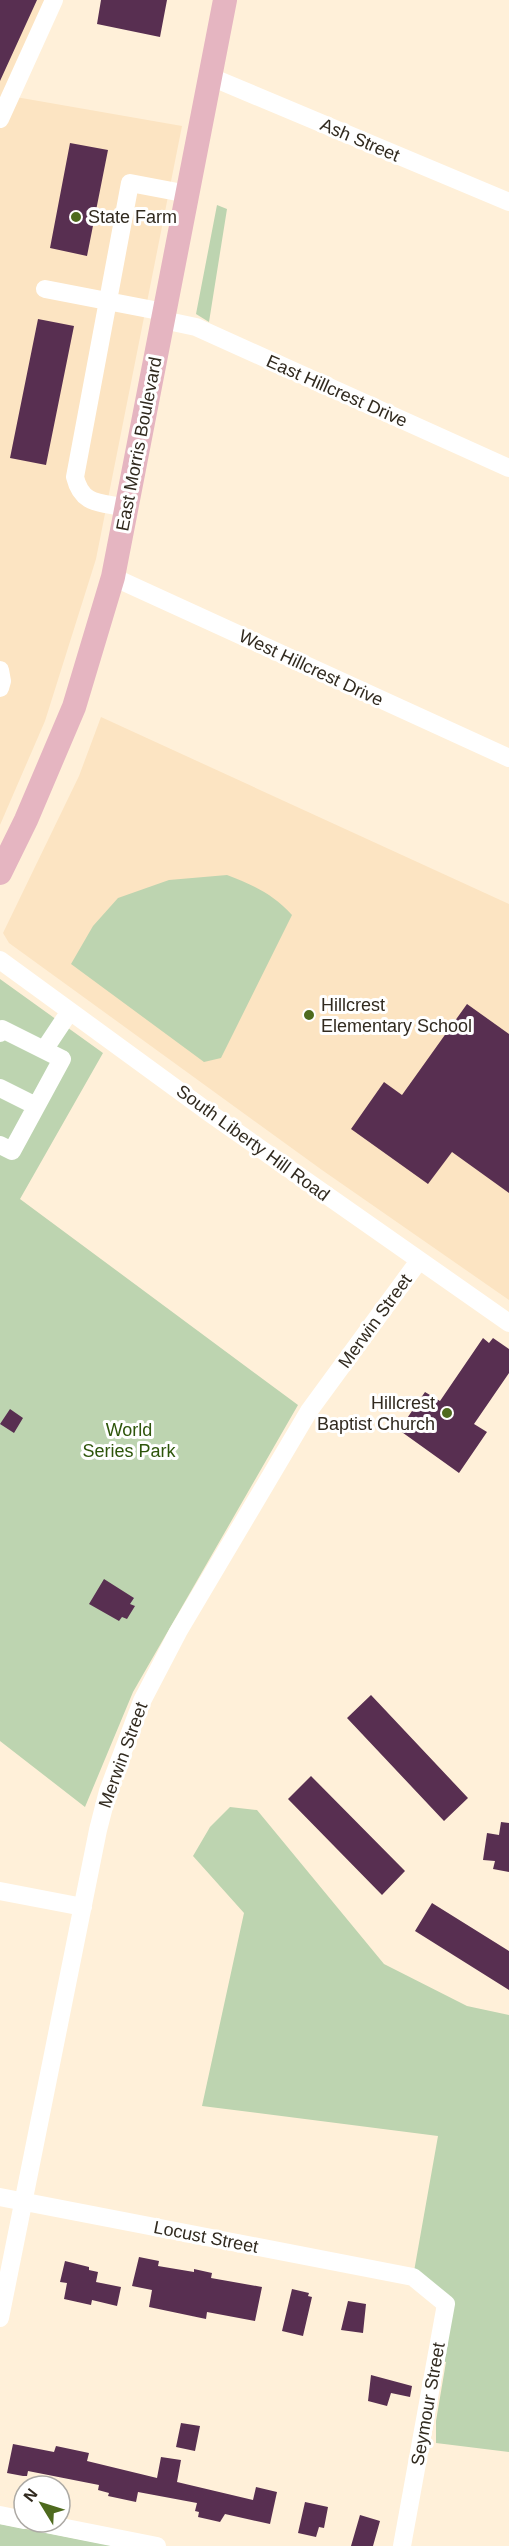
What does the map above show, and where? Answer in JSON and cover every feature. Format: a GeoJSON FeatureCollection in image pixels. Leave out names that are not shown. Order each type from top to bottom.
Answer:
{"type":"FeatureCollection","features":[{"type":"Feature","properties":{"kind":"main road","name":"East Morris Boulevard"},"geometry":{"type":"LineString","coordinates":[[0,873],[26,820],[74,706],[113,577],[225,0]]}},
{"type":"Feature","properties":{"kind":"street"},"geometry":{"type":"LineString","coordinates":[[0,119],[54,0]]}},
{"type":"Feature","properties":{"kind":"street","name":"Ash Street"},"geometry":{"type":"LineString","coordinates":[[211,77],[509,202]]}},
{"type":"Feature","properties":{"kind":"street"},"geometry":{"type":"LineString","coordinates":[[126,508],[84,499],[78,491],[75,477],[130,183],[188,194]]}},
{"type":"Feature","properties":{"kind":"street","name":"East Hillcrest Drive"},"geometry":{"type":"LineString","coordinates":[[45,289],[109,302],[196,327],[509,468]]}},
{"type":"Feature","properties":{"kind":"street","name":"West Hillcrest Drive"},"geometry":{"type":"LineString","coordinates":[[113,577],[509,758]]}},
{"type":"Feature","properties":{"kind":"street"},"geometry":{"type":"LineString","coordinates":[[0,670],[2,681],[0,688]]}},
{"type":"Feature","properties":{"kind":"street","name":"South Liberty Hill Road"},"geometry":{"type":"LineString","coordinates":[[0,960],[418,1262],[509,1323]]}},
{"type":"Feature","properties":{"kind":"street"},"geometry":{"type":"LineString","coordinates":[[44,1050],[70,1011]]}},
{"type":"Feature","properties":{"kind":"street"},"geometry":{"type":"LineString","coordinates":[[0,1033],[2,1029],[62,1059],[12,1151],[0,1145]]}},
{"type":"Feature","properties":{"kind":"street"},"geometry":{"type":"LineString","coordinates":[[0,1088],[36,1106]]}},
{"type":"Feature","properties":{"kind":"street","name":"Merwin Street"},"geometry":{"type":"LineString","coordinates":[[0,2318],[108,1791],[147,1691],[216,1566],[309,1411],[418,1262]]}},
{"type":"Feature","properties":{"kind":"street"},"geometry":{"type":"LineString","coordinates":[[0,1891],[83,1907]]}},
{"type":"Feature","properties":{"kind":"street","name":"Locust Street"},"geometry":{"type":"LineString","coordinates":[[0,2197],[412,2277]]}},
{"type":"Feature","properties":{"kind":"street","name":"Seymour Street"},"geometry":{"type":"LineString","coordinates":[[402,2546],[446,2304],[412,2277]]}},
{"type":"Feature","properties":{"kind":"street"},"geometry":{"type":"LineString","coordinates":[[72,2529],[156,2546]]}},
{"type":"Feature","properties":{"kind":"shaded area"},"geometry":{"type":"Polygon","coordinates":[[[0,0],[54,0],[10,96],[182,126],[96,559],[45,721],[0,825],[0,0]]]}},
{"type":"Feature","properties":{"kind":"shaded area","name":"Hillcrest Elementary School"},"geometry":{"type":"Polygon","coordinates":[[[101,717],[509,904],[509,1300],[322,1170],[9,943],[3,933],[79,776],[101,717]]]}},
{"type":"Feature","properties":{"kind":"green space"},"geometry":{"type":"Polygon","coordinates":[[[217,205],[227,209],[209,322],[196,314],[217,205]]]}},
{"type":"Feature","properties":{"kind":"green space"},"geometry":{"type":"Polygon","coordinates":[[[227,875],[262,891],[292,915],[221,1058],[204,1062],[71,964],[93,926],[118,898],[169,880],[227,875]]]}},
{"type":"Feature","properties":{"kind":"green space","name":"World Series Park"},"geometry":{"type":"Polygon","coordinates":[[[0,979],[103,1053],[20,1199],[298,1405],[133,1692],[85,1807],[0,1741],[0,979]]]}},
{"type":"Feature","properties":{"kind":"green space"},"geometry":{"type":"Polygon","coordinates":[[[230,1807],[257,1810],[384,1964],[467,2006],[509,2015],[509,2452],[436,2443],[436,2421],[446,2362],[436,2360],[446,2304],[413,2277],[438,2136],[202,2106],[244,1913],[193,1856],[210,1827],[230,1807]]]}},
{"type":"Feature","properties":{"kind":"green space"},"geometry":{"type":"Polygon","coordinates":[[[0,2524],[12,2526],[12,2534],[52,2534],[114,2546],[0,2546],[0,2524]]]}},
{"type":"Feature","properties":{"kind":"building"},"geometry":{"type":"Polygon","coordinates":[[[0,0],[37,0],[0,81],[0,0]]]}},
{"type":"Feature","properties":{"kind":"building"},"geometry":{"type":"Polygon","coordinates":[[[101,0],[167,0],[160,37],[97,24],[101,0]]]}},
{"type":"Feature","properties":{"kind":"building"},"geometry":{"type":"Polygon","coordinates":[[[70,143],[108,150],[87,256],[50,248],[70,143]]]}},
{"type":"Feature","properties":{"kind":"building"},"geometry":{"type":"Polygon","coordinates":[[[38,319],[74,326],[46,465],[10,458],[38,319]]]}},
{"type":"Feature","properties":{"kind":"building","name":"Hillcrest Elementary School"},"geometry":{"type":"Polygon","coordinates":[[[467,1004],[509,1034],[509,1193],[452,1152],[428,1184],[351,1129],[384,1082],[402,1095],[467,1004]]]}},
{"type":"Feature","properties":{"kind":"building","name":"Hillcrest Baptist Church"},"geometry":{"type":"Polygon","coordinates":[[[483,1338],[489,1343],[493,1338],[509,1349],[509,1373],[474,1424],[487,1432],[459,1473],[399,1430],[425,1392],[440,1401],[483,1338]]]}},
{"type":"Feature","properties":{"kind":"building"},"geometry":{"type":"Polygon","coordinates":[[[10,1409],[23,1418],[14,1433],[0,1424],[10,1409]]]}},
{"type":"Feature","properties":{"kind":"building"},"geometry":{"type":"Polygon","coordinates":[[[104,1579],[134,1598],[130,1604],[135,1606],[127,1619],[122,1617],[119,1621],[89,1604],[104,1579]]]}},
{"type":"Feature","properties":{"kind":"building"},"geometry":{"type":"Polygon","coordinates":[[[371,1695],[468,1798],[444,1821],[347,1718],[371,1695]]]}},
{"type":"Feature","properties":{"kind":"building"},"geometry":{"type":"Polygon","coordinates":[[[311,1776],[405,1871],[382,1895],[288,1799],[311,1776]]]}},
{"type":"Feature","properties":{"kind":"building"},"geometry":{"type":"Polygon","coordinates":[[[501,1822],[509,1823],[509,1872],[493,1869],[495,1861],[483,1860],[487,1833],[499,1835],[501,1822]]]}},
{"type":"Feature","properties":{"kind":"building"},"geometry":{"type":"Polygon","coordinates":[[[432,1903],[509,1951],[509,1990],[415,1931],[432,1903]]]}},
{"type":"Feature","properties":{"kind":"building"},"geometry":{"type":"Polygon","coordinates":[[[139,2257],[159,2261],[158,2266],[194,2272],[194,2269],[212,2273],[211,2278],[262,2287],[255,2321],[207,2312],[206,2319],[149,2307],[152,2290],[132,2286],[139,2257]]]}},
{"type":"Feature","properties":{"kind":"building"},"geometry":{"type":"Polygon","coordinates":[[[65,2261],[89,2267],[89,2270],[98,2272],[96,2282],[121,2287],[117,2306],[92,2300],[91,2305],[64,2299],[67,2283],[60,2282],[65,2261]]]}},
{"type":"Feature","properties":{"kind":"building"},"geometry":{"type":"Polygon","coordinates":[[[292,2289],[309,2293],[308,2296],[312,2297],[303,2336],[282,2331],[292,2289]]]}},
{"type":"Feature","properties":{"kind":"building"},"geometry":{"type":"Polygon","coordinates":[[[348,2301],[366,2304],[363,2333],[341,2330],[348,2301]]]}},
{"type":"Feature","properties":{"kind":"building"},"geometry":{"type":"Polygon","coordinates":[[[371,2375],[412,2386],[410,2397],[391,2393],[387,2406],[368,2401],[371,2375]]]}},
{"type":"Feature","properties":{"kind":"building"},"geometry":{"type":"Polygon","coordinates":[[[181,2423],[200,2426],[195,2451],[176,2447],[181,2423]]]}},
{"type":"Feature","properties":{"kind":"building"},"geometry":{"type":"Polygon","coordinates":[[[13,2444],[54,2452],[56,2446],[89,2453],[87,2461],[157,2478],[161,2457],[181,2460],[177,2482],[253,2500],[256,2487],[277,2492],[270,2524],[225,2514],[220,2522],[198,2517],[199,2512],[195,2511],[197,2503],[138,2492],[136,2502],[108,2496],[109,2493],[98,2490],[99,2485],[72,2480],[72,2474],[43,2474],[28,2471],[27,2474],[7,2473],[13,2444]]]}},
{"type":"Feature","properties":{"kind":"building"},"geometry":{"type":"Polygon","coordinates":[[[305,2502],[328,2507],[324,2528],[319,2527],[316,2537],[298,2533],[305,2502]]]}},
{"type":"Feature","properties":{"kind":"building"},"geometry":{"type":"Polygon","coordinates":[[[360,2515],[380,2521],[373,2546],[351,2546],[360,2515]]]}},
{"type":"Feature","properties":{"kind":"place","name":"State Farm"},"geometry":{"type":"Point","coordinates":[76,217]}},
{"type":"Feature","properties":{"kind":"place","name":"Hillcrest Elementary School"},"geometry":{"type":"Point","coordinates":[309,1015]}},
{"type":"Feature","properties":{"kind":"place","name":"Hillcrest Baptist Church"},"geometry":{"type":"Point","coordinates":[447,1413]}}]}
